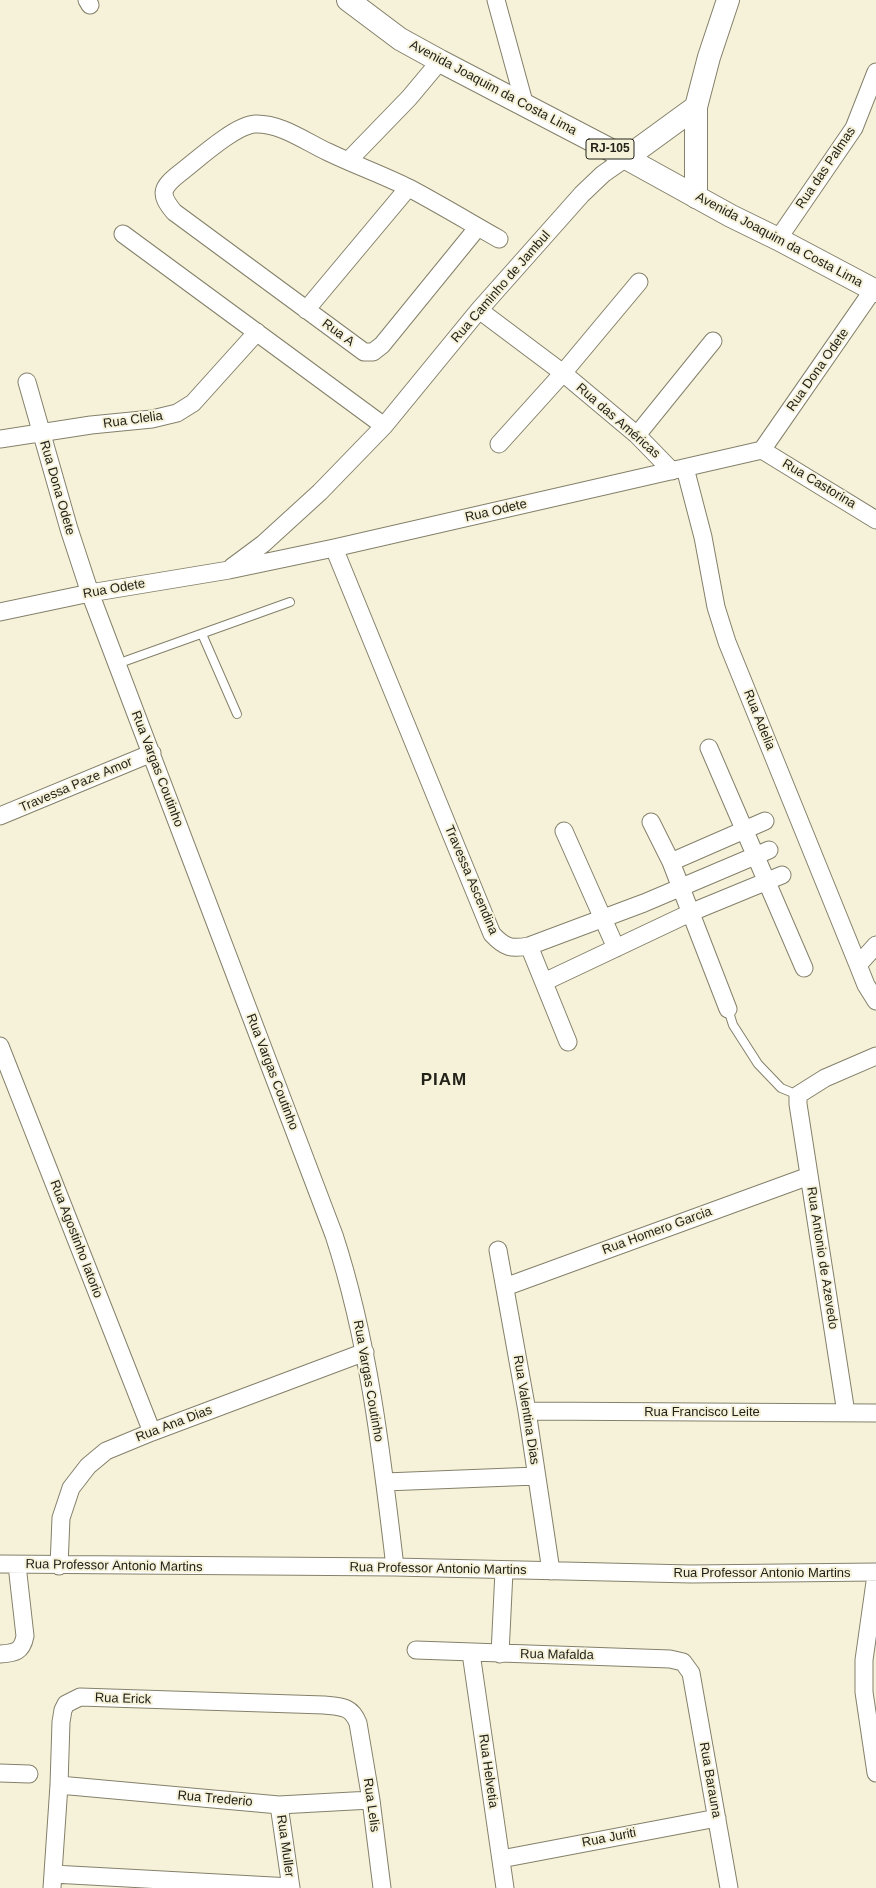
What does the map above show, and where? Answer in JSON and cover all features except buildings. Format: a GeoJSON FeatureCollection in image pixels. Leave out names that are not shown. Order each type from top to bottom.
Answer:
{"type":"FeatureCollection","features":[{"type":"Feature","properties":{"kind":"main road","name":"Avenida Joaquim da Costa Lima"},"geometry":{"type":"LineString","coordinates":[[348,0],[400,39],[626,158],[696,197],[875,290]]}},
{"type":"Feature","properties":{"kind":"main road"},"geometry":{"type":"LineString","coordinates":[[696,197],[696,107],[709,57],[728,0]]}},
{"type":"Feature","properties":{"kind":"main road"},"geometry":{"type":"LineString","coordinates":[[626,158],[696,107]]}},
{"type":"Feature","properties":{"kind":"street"},"geometry":{"type":"LineString","coordinates":[[496,0],[525,106]]}},
{"type":"Feature","properties":{"kind":"street"},"geometry":{"type":"LineString","coordinates":[[440,61],[409,98],[348,161],[408,188],[499,239]]}},
{"type":"Feature","properties":{"kind":"street","name":"Rua das Palmas"},"geometry":{"type":"LineString","coordinates":[[778,239],[854,128],[876,72]]}},
{"type":"Feature","properties":{"kind":"street","name":"Rua A"},"geometry":{"type":"LineString","coordinates":[[348,161],[277,127],[255,124],[236,130],[166,185],[163,193],[165,201],[174,212],[364,352],[373,352],[382,345],[478,227]]}},
{"type":"Feature","properties":{"kind":"street","name":"Rua Caminho de Jambul"},"geometry":{"type":"LineString","coordinates":[[384,426],[479,310],[582,194],[603,174],[626,158]]}},
{"type":"Feature","properties":{"kind":"street"},"geometry":{"type":"LineString","coordinates":[[306,310],[408,188]]}},
{"type":"Feature","properties":{"kind":"street"},"geometry":{"type":"LineString","coordinates":[[123,234],[384,426]]}},
{"type":"Feature","properties":{"kind":"street"},"geometry":{"type":"LineString","coordinates":[[499,444],[563,373],[639,282]]}},
{"type":"Feature","properties":{"kind":"street","name":"Rua Dona Odete"},"geometry":{"type":"LineString","coordinates":[[762,450],[875,290]]}},
{"type":"Feature","properties":{"kind":"street","name":"Rua das Américas"},"geometry":{"type":"LineString","coordinates":[[479,310],[563,373],[678,470]]}},
{"type":"Feature","properties":{"kind":"street","name":"Rua Clelia"},"geometry":{"type":"LineString","coordinates":[[0,439],[41,432],[152,419],[177,413],[193,403],[256,332]]}},
{"type":"Feature","properties":{"kind":"street"},"geometry":{"type":"LineString","coordinates":[[637,435],[713,341]]}},
{"type":"Feature","properties":{"kind":"street","name":"Rua Dona Odete"},"geometry":{"type":"LineString","coordinates":[[27,382],[69,528],[90,593]]}},
{"type":"Feature","properties":{"kind":"street","name":"Rua Odete"},"geometry":{"type":"LineString","coordinates":[[229,570],[263,544],[320,492],[384,426]]}},
{"type":"Feature","properties":{"kind":"street","name":"Rua Odete"},"geometry":{"type":"LineString","coordinates":[[0,612],[90,593],[229,570],[334,548],[762,450]]}},
{"type":"Feature","properties":{"kind":"street","name":"Rua Castorina"},"geometry":{"type":"LineString","coordinates":[[762,450],[876,520]]}},
{"type":"Feature","properties":{"kind":"street","name":"Rua Adelia"},"geometry":{"type":"LineString","coordinates":[[678,470],[703,536],[716,607],[727,642],[866,985],[876,1001]]}},
{"type":"Feature","properties":{"kind":"street","name":"Travessa Ascendina"},"geometry":{"type":"LineString","coordinates":[[334,548],[492,934],[500,944],[512,948],[529,946],[681,887],[762,853]]}},
{"type":"Feature","properties":{"kind":"street","name":"Rua Vargas Coutinho"},"geometry":{"type":"LineString","coordinates":[[90,593],[334,1235],[348,1278],[364,1352],[385,1482],[395,1567]]}},
{"type":"Feature","properties":{"kind":"street"},"geometry":{"type":"LineString","coordinates":[[709,748],[744,831],[762,853],[766,881],[804,968]]}},
{"type":"Feature","properties":{"kind":"street","name":"Travessa Paze Amor"},"geometry":{"type":"LineString","coordinates":[[0,816],[152,753]]}},
{"type":"Feature","properties":{"kind":"street"},"geometry":{"type":"LineString","coordinates":[[671,862],[765,821]]}},
{"type":"Feature","properties":{"kind":"street"},"geometry":{"type":"LineString","coordinates":[[651,822],[671,862],[692,912],[728,1009]]}},
{"type":"Feature","properties":{"kind":"street"},"geometry":{"type":"LineString","coordinates":[[564,831],[601,918],[616,948]]}},
{"type":"Feature","properties":{"kind":"street"},"geometry":{"type":"LineString","coordinates":[[544,982],[692,912],[782,875]]}},
{"type":"Feature","properties":{"kind":"street"},"geometry":{"type":"LineString","coordinates":[[529,946],[568,1042]]}},
{"type":"Feature","properties":{"kind":"street"},"geometry":{"type":"LineString","coordinates":[[858,965],[876,946]]}},
{"type":"Feature","properties":{"kind":"street","name":"Rua Agostinho Iatorio"},"geometry":{"type":"LineString","coordinates":[[0,1046],[152,1432]]}},
{"type":"Feature","properties":{"kind":"street"},"geometry":{"type":"LineString","coordinates":[[798,1099],[825,1078],[876,1056]]}},
{"type":"Feature","properties":{"kind":"street","name":"Rua Antonio de Azevedo"},"geometry":{"type":"LineString","coordinates":[[798,1099],[846,1413]]}},
{"type":"Feature","properties":{"kind":"street","name":"Rua Homero Garcia"},"geometry":{"type":"LineString","coordinates":[[505,1287],[809,1176]]}},
{"type":"Feature","properties":{"kind":"street","name":"Rua Valentina Dias"},"geometry":{"type":"LineString","coordinates":[[498,1250],[527,1411],[551,1571]]}},
{"type":"Feature","properties":{"kind":"street","name":"Rua Ana Dias"},"geometry":{"type":"LineString","coordinates":[[59,1566],[62,1518],[71,1488],[88,1466],[106,1451],[152,1432],[364,1352]]}},
{"type":"Feature","properties":{"kind":"street","name":"Rua Francisco Leite"},"geometry":{"type":"LineString","coordinates":[[527,1411],[876,1413]]}},
{"type":"Feature","properties":{"kind":"street"},"geometry":{"type":"LineString","coordinates":[[385,1482],[536,1476]]}},
{"type":"Feature","properties":{"kind":"street","name":"Rua Professor Antonio Martins"},"geometry":{"type":"LineString","coordinates":[[0,1564],[59,1566],[395,1567],[504,1571],[691,1574],[876,1572]]}},
{"type":"Feature","properties":{"kind":"street"},"geometry":{"type":"LineString","coordinates":[[0,1654],[19,1650],[23,1646],[25,1636],[17,1565]]}},
{"type":"Feature","properties":{"kind":"street"},"geometry":{"type":"LineString","coordinates":[[500,1654],[504,1571]]}},
{"type":"Feature","properties":{"kind":"street"},"geometry":{"type":"LineString","coordinates":[[876,1575],[872,1620],[864,1660],[864,1692],[876,1773]]}},
{"type":"Feature","properties":{"kind":"street","name":"Rua Mafalda"},"geometry":{"type":"LineString","coordinates":[[416,1650],[670,1659],[683,1662],[691,1673]]}},
{"type":"Feature","properties":{"kind":"street","name":"Rua Helvetia"},"geometry":{"type":"LineString","coordinates":[[471,1653],[505,1888]]}},
{"type":"Feature","properties":{"kind":"street","name":"Rua Barauna"},"geometry":{"type":"LineString","coordinates":[[691,1673],[729,1888]]}},
{"type":"Feature","properties":{"kind":"street","name":"Rua Erick"},"geometry":{"type":"LineString","coordinates":[[53,1881],[61,1722],[63,1710],[66,1704],[80,1697],[324,1705],[342,1707],[354,1713],[358,1723]]}},
{"type":"Feature","properties":{"kind":"street","name":"Rua Lelis"},"geometry":{"type":"LineString","coordinates":[[358,1723],[371,1800],[382,1888]]}},
{"type":"Feature","properties":{"kind":"street"},"geometry":{"type":"LineString","coordinates":[[0,1773],[29,1774]]}},
{"type":"Feature","properties":{"kind":"street","name":"Rua Trederio"},"geometry":{"type":"LineString","coordinates":[[59,1785],[279,1804],[371,1800]]}},
{"type":"Feature","properties":{"kind":"street","name":"Rua Muller"},"geometry":{"type":"LineString","coordinates":[[279,1804],[291,1888]]}},
{"type":"Feature","properties":{"kind":"street","name":"Rua Juriti"},"geometry":{"type":"LineString","coordinates":[[500,1859],[717,1818]]}},
{"type":"Feature","properties":{"kind":"street"},"geometry":{"type":"LineString","coordinates":[[53,1881],[291,1888]]}},
{"type":"Feature","properties":{"kind":"lane"},"geometry":{"type":"LineString","coordinates":[[117,664],[290,602]]}},
{"type":"Feature","properties":{"kind":"lane"},"geometry":{"type":"LineString","coordinates":[[202,634],[237,714]]}},
{"type":"Feature","properties":{"kind":"lane"},"geometry":{"type":"LineString","coordinates":[[728,1009],[733,1025],[758,1064],[781,1088],[798,1099]]}},
{"type":"Feature","properties":{"kind":"district","name":"PIAM"},"geometry":{"type":"Point","coordinates":[444,1080]}}]}
